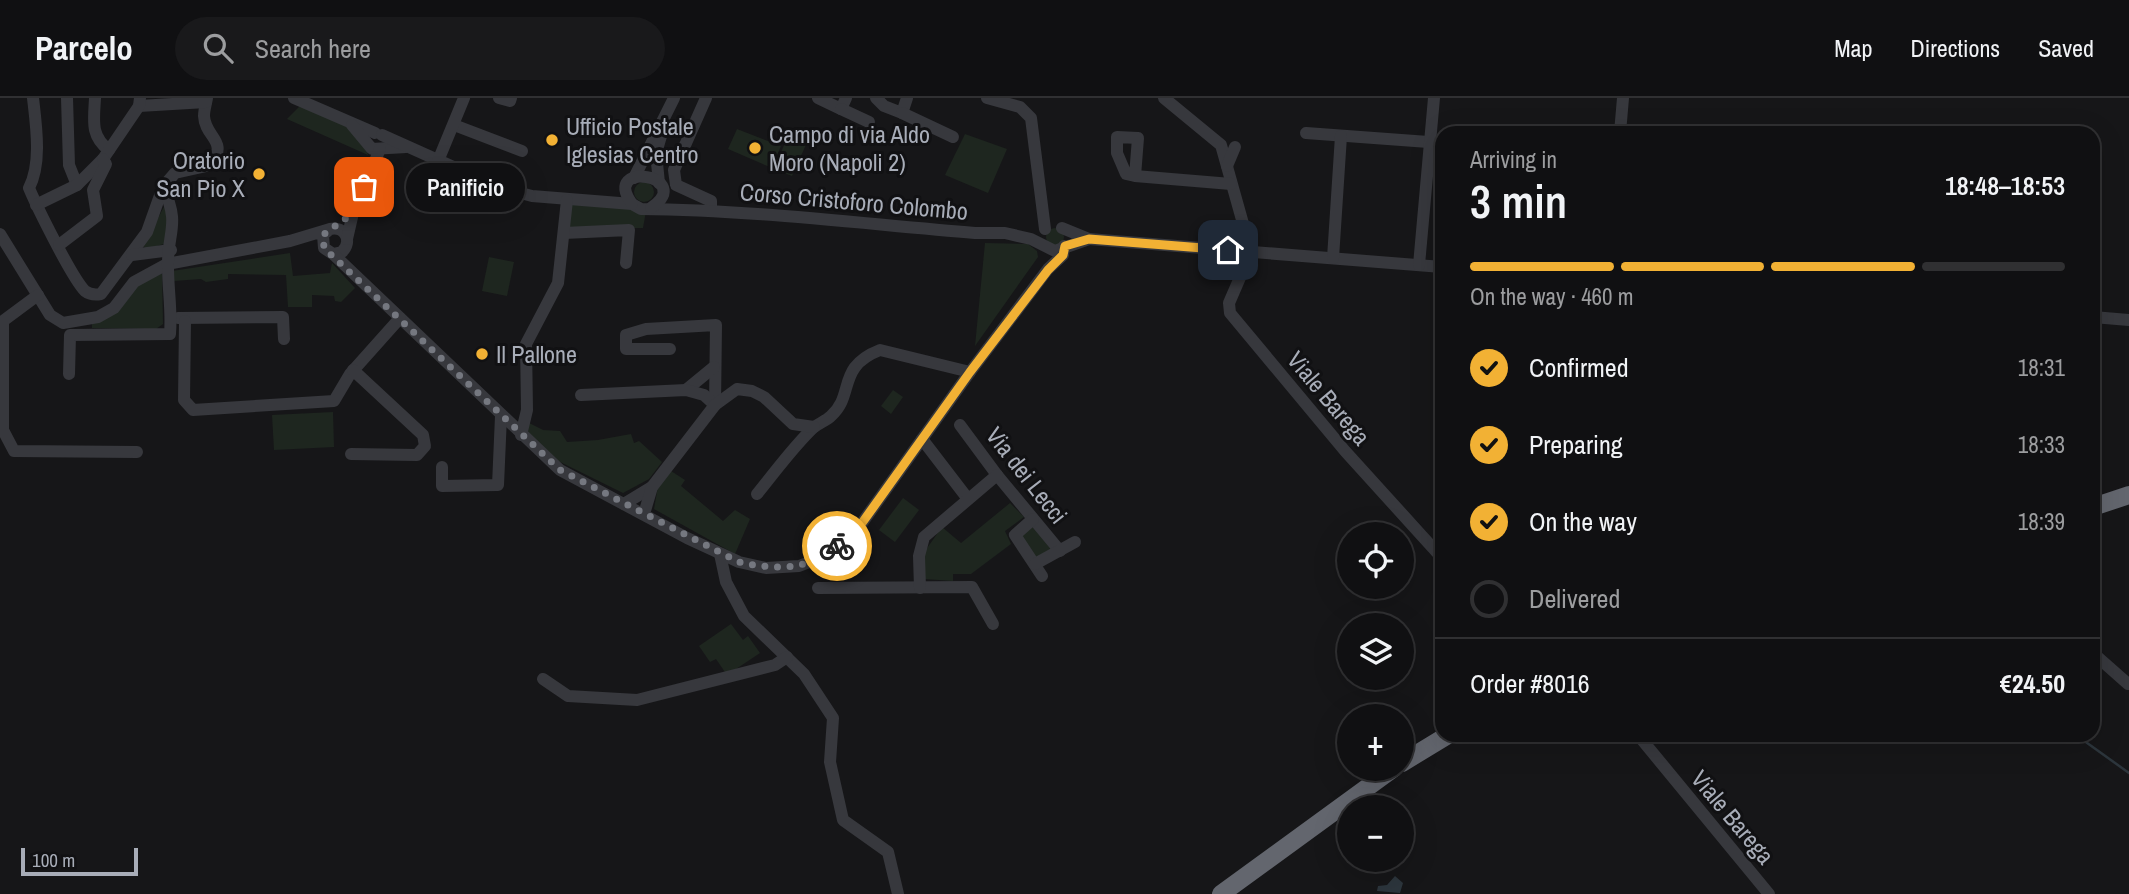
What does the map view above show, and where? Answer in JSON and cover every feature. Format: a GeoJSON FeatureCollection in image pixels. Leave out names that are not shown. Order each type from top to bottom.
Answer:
{"type":"FeatureCollection","features":[{"type":"Feature","properties":{"kind":"highway"},"geometry":{"type":"LineString","coordinates":[[2100,505],[2129,495]]}},
{"type":"Feature","properties":{"kind":"highway"},"geometry":{"type":"LineString","coordinates":[[1414,756],[1436,742]]}},
{"type":"Feature","properties":{"kind":"highway"},"geometry":{"type":"LineString","coordinates":[[1221,894],[1376,781]]}},
{"type":"Feature","properties":{"kind":"street"},"geometry":{"type":"LineString","coordinates":[[33,98],[37,139],[33,181],[29,188],[41,203],[59,245],[85,290],[93,295],[101,294],[147,232],[163,187],[175,173],[211,165],[218,155],[218,143],[204,118],[206,100],[162,104],[140,102],[106,154],[80,182],[41,203]]}},
{"type":"Feature","properties":{"kind":"street"},"geometry":{"type":"LineString","coordinates":[[66,98],[69,165],[80,182],[93,190]]}},
{"type":"Feature","properties":{"kind":"street"},"geometry":{"type":"LineString","coordinates":[[59,245],[97,216],[93,190],[106,164],[106,154],[93,128],[95,98]]}},
{"type":"Feature","properties":{"kind":"street"},"geometry":{"type":"LineString","coordinates":[[290,242],[342,252],[353,213],[375,163],[376,143],[321,103],[294,98]]}},
{"type":"Feature","properties":{"kind":"street"},"geometry":{"type":"LineString","coordinates":[[438,161],[464,98]]}},
{"type":"Feature","properties":{"kind":"street"},"geometry":{"type":"LineString","coordinates":[[499,98],[510,101],[511,98]]}},
{"type":"Feature","properties":{"kind":"street"},"geometry":{"type":"LineString","coordinates":[[652,208],[659,201],[660,188],[656,153],[674,98]]}},
{"type":"Feature","properties":{"kind":"street"},"geometry":{"type":"LineString","coordinates":[[706,98],[674,170],[673,179],[676,186],[711,201],[716,210]]}},
{"type":"Feature","properties":{"kind":"street"},"geometry":{"type":"LineString","coordinates":[[818,98],[843,103],[869,122]]}},
{"type":"Feature","properties":{"kind":"street"},"geometry":{"type":"LineString","coordinates":[[876,98],[884,106],[953,137]]}},
{"type":"Feature","properties":{"kind":"street"},"geometry":{"type":"LineString","coordinates":[[902,113],[907,98]]}},
{"type":"Feature","properties":{"kind":"street"},"geometry":{"type":"LineString","coordinates":[[1164,98],[1221,145],[1251,252]]}},
{"type":"Feature","properties":{"kind":"street"},"geometry":{"type":"LineString","coordinates":[[1434,98],[1436,126]]}},
{"type":"Feature","properties":{"kind":"street"},"geometry":{"type":"LineString","coordinates":[[1621,126],[1623,98]]}},
{"type":"Feature","properties":{"kind":"street"},"geometry":{"type":"LineString","coordinates":[[993,99],[1020,107],[1031,118],[1044,200],[1045,229],[1041,238],[1050,257],[1048,270]]}},
{"type":"Feature","properties":{"kind":"street"},"geometry":{"type":"LineString","coordinates":[[127,125],[162,104]]}},
{"type":"Feature","properties":{"kind":"street"},"geometry":{"type":"LineString","coordinates":[[632,204],[626,195],[631,181],[666,118]]}},
{"type":"Feature","properties":{"kind":"street"},"geometry":{"type":"LineString","coordinates":[[454,125],[523,152]]}},
{"type":"Feature","properties":{"kind":"street"},"geometry":{"type":"LineString","coordinates":[[1306,133],[1435,142]]}},
{"type":"Feature","properties":{"kind":"street"},"geometry":{"type":"LineString","coordinates":[[1333,258],[1341,135]]}},
{"type":"Feature","properties":{"kind":"street"},"geometry":{"type":"LineString","coordinates":[[1135,176],[1138,138],[1118,137],[1117,153],[1126,174],[1135,176],[1231,184]]}},
{"type":"Feature","properties":{"kind":"street","name":"Corso Cristoforo Colombo"},"geometry":{"type":"LineString","coordinates":[[376,143],[409,147],[498,187],[567,200],[632,204],[641,209],[716,210],[975,233],[1045,229],[1054,225],[1089,239],[1435,266]]}},
{"type":"Feature","properties":{"kind":"street"},"geometry":{"type":"LineString","coordinates":[[1227,166],[1235,147]]}},
{"type":"Feature","properties":{"kind":"street"},"geometry":{"type":"LineString","coordinates":[[1419,265],[1435,156]]}},
{"type":"Feature","properties":{"kind":"street","name":"Corso Cristoforo Colombo"},"geometry":{"type":"LineString","coordinates":[[631,181],[648,175],[660,188],[696,209]]}},
{"type":"Feature","properties":{"kind":"street"},"geometry":{"type":"LineString","coordinates":[[594,202],[631,181]]}},
{"type":"Feature","properties":{"kind":"street"},"geometry":{"type":"LineString","coordinates":[[69,374],[70,335],[170,334],[167,264],[171,250],[173,209],[163,187]]}},
{"type":"Feature","properties":{"kind":"street"},"geometry":{"type":"LineString","coordinates":[[521,435],[527,410],[526,344],[558,283],[567,200]]}},
{"type":"Feature","properties":{"kind":"street"},"geometry":{"type":"LineString","coordinates":[[353,213],[323,235],[329,251],[560,470],[720,554],[739,562],[766,568],[799,566],[825,556],[862,523],[970,372],[1048,270],[1063,255],[1067,238],[1044,200]]}},
{"type":"Feature","properties":{"kind":"street"},"geometry":{"type":"LineString","coordinates":[[0,234],[50,315],[63,323],[87,320],[114,308],[134,282],[167,264],[290,242],[332,229],[342,230],[357,277]]}},
{"type":"Feature","properties":{"kind":"street"},"geometry":{"type":"LineString","coordinates":[[564,233],[629,230],[625,263]]}},
{"type":"Feature","properties":{"kind":"street","name":"Corso Cristoforo Colombo"},"geometry":{"type":"LineString","coordinates":[[1005,233],[1055,251],[1089,239]]}},
{"type":"Feature","properties":{"kind":"street"},"geometry":{"type":"LineString","coordinates":[[132,255],[171,250]]}},
{"type":"Feature","properties":{"kind":"street","name":"Viale Barega"},"geometry":{"type":"LineString","coordinates":[[1251,252],[1228,303],[1230,313],[1345,451],[1435,550]]}},
{"type":"Feature","properties":{"kind":"street"},"geometry":{"type":"LineString","coordinates":[[38,295],[3,321],[3,430],[6,441],[14,451],[137,452]]}},
{"type":"Feature","properties":{"kind":"street"},"geometry":{"type":"LineString","coordinates":[[171,316],[185,321],[283,317],[284,339]]}},
{"type":"Feature","properties":{"kind":"street"},"geometry":{"type":"LineString","coordinates":[[185,321],[184,400],[193,410],[334,401],[353,370],[400,318]]}},
{"type":"Feature","properties":{"kind":"street"},"geometry":{"type":"LineString","coordinates":[[2100,318],[2129,320]]}},
{"type":"Feature","properties":{"kind":"street"},"geometry":{"type":"LineString","coordinates":[[670,349],[626,349],[626,335],[646,330],[716,326],[715,405]]}},
{"type":"Feature","properties":{"kind":"street"},"geometry":{"type":"LineString","coordinates":[[757,494],[814,427],[832,415],[839,405],[848,375],[858,363],[880,350],[970,372]]}},
{"type":"Feature","properties":{"kind":"street"},"geometry":{"type":"LineString","coordinates":[[686,390],[714,367]]}},
{"type":"Feature","properties":{"kind":"street"},"geometry":{"type":"LineString","coordinates":[[351,454],[417,455],[425,446],[423,435],[353,370]]}},
{"type":"Feature","properties":{"kind":"street"},"geometry":{"type":"LineString","coordinates":[[581,395],[686,390],[704,395],[715,405]]}},
{"type":"Feature","properties":{"kind":"street"},"geometry":{"type":"LineString","coordinates":[[624,503],[652,487],[715,405],[737,390],[752,391],[764,397],[793,424],[814,427]]}},
{"type":"Feature","properties":{"kind":"street"},"geometry":{"type":"LineString","coordinates":[[442,467],[442,486],[498,485],[501,416]]}},
{"type":"Feature","properties":{"kind":"street","name":"Via dei Lecci"},"geometry":{"type":"LineString","coordinates":[[960,425],[997,475],[1060,551]]}},
{"type":"Feature","properties":{"kind":"street"},"geometry":{"type":"LineString","coordinates":[[922,439],[968,499]]}},
{"type":"Feature","properties":{"kind":"street"},"geometry":{"type":"LineString","coordinates":[[920,588],[921,542],[927,532],[997,475]]}},
{"type":"Feature","properties":{"kind":"street"},"geometry":{"type":"LineString","coordinates":[[645,514],[652,487]]}},
{"type":"Feature","properties":{"kind":"street"},"geometry":{"type":"LineString","coordinates":[[1033,519],[1015,535],[1039,570],[1060,551],[1075,542]]}},
{"type":"Feature","properties":{"kind":"street"},"geometry":{"type":"LineString","coordinates":[[720,554],[726,582],[744,616],[804,674],[833,718],[830,762],[843,820],[888,852],[896,890]]}},
{"type":"Feature","properties":{"kind":"street"},"geometry":{"type":"LineString","coordinates":[[818,589],[972,587],[993,624]]}},
{"type":"Feature","properties":{"kind":"street"},"geometry":{"type":"LineString","coordinates":[[543,679],[568,696],[637,700],[775,664],[788,657]]}},
{"type":"Feature","properties":{"kind":"street"},"geometry":{"type":"LineString","coordinates":[[2100,659],[2129,684]]}},
{"type":"Feature","properties":{"kind":"street","name":"Viale Barega"},"geometry":{"type":"LineString","coordinates":[[1644,742],[1769,894]]}},
{"type":"Feature","properties":{"kind":"shaded area"},"geometry":{"type":"Polygon","coordinates":[[[299,107],[320,111],[341,120],[359,136],[368,155],[287,119],[299,107]]]}},
{"type":"Feature","properties":{"kind":"shaded area","name":"Campo di via Aldo Moro (Napoli 2)"},"geometry":{"type":"Polygon","coordinates":[[[737,129],[781,146],[772,168],[728,149],[737,129]]]}},
{"type":"Feature","properties":{"kind":"shaded area","name":"Campo di via Aldo Moro (Napoli 2)"},"geometry":{"type":"Polygon","coordinates":[[[790,131],[809,138],[792,176],[774,169],[790,131]]]}},
{"type":"Feature","properties":{"kind":"shaded area"},"geometry":{"type":"Polygon","coordinates":[[[965,134],[1007,149],[988,193],[945,175],[965,134]]]}},
{"type":"Feature","properties":{"kind":"shaded area"},"geometry":{"type":"Polygon","coordinates":[[[644,182],[651,185],[654,192],[651,199],[644,202],[637,199],[634,192],[637,185],[644,182]]]}},
{"type":"Feature","properties":{"kind":"shaded area"},"geometry":{"type":"Polygon","coordinates":[[[569,202],[646,211],[643,228],[567,229],[569,202]]]}},
{"type":"Feature","properties":{"kind":"shaded area"},"geometry":{"type":"Polygon","coordinates":[[[165,205],[172,212],[167,243],[147,249],[143,246],[165,205]]]}},
{"type":"Feature","properties":{"kind":"shaded area"},"geometry":{"type":"Polygon","coordinates":[[[1055,228],[1061,231],[1064,237],[1061,243],[1055,246],[1049,243],[1046,237],[1049,231],[1055,228]]]}},
{"type":"Feature","properties":{"kind":"shaded area"},"geometry":{"type":"Polygon","coordinates":[[[985,243],[1028,244],[1037,251],[1038,257],[975,346],[985,243]]]}},
{"type":"Feature","properties":{"kind":"shaded area"},"geometry":{"type":"Polygon","coordinates":[[[290,253],[293,276],[330,273],[332,263],[355,288],[341,302],[335,301],[334,296],[312,295],[312,307],[288,307],[286,275],[228,274],[228,279],[206,282],[201,279],[174,281],[172,271],[290,253]]]}},
{"type":"Feature","properties":{"kind":"shaded area"},"geometry":{"type":"Polygon","coordinates":[[[489,257],[514,262],[507,296],[482,291],[489,257]]]}},
{"type":"Feature","properties":{"kind":"shaded area"},"geometry":{"type":"Polygon","coordinates":[[[162,273],[163,324],[156,329],[92,328],[92,323],[137,284],[162,273]]]}},
{"type":"Feature","properties":{"kind":"shaded area"},"geometry":{"type":"Polygon","coordinates":[[[893,390],[903,397],[891,414],[881,406],[893,390]]]}},
{"type":"Feature","properties":{"kind":"shaded area"},"geometry":{"type":"Polygon","coordinates":[[[333,412],[334,447],[274,450],[272,415],[333,412]]]}},
{"type":"Feature","properties":{"kind":"shaded area"},"geometry":{"type":"Polygon","coordinates":[[[527,422],[543,430],[560,431],[567,442],[631,434],[634,443],[639,441],[662,462],[649,479],[623,493],[550,457],[523,434],[527,422]]]}},
{"type":"Feature","properties":{"kind":"shaded area"},"geometry":{"type":"Polygon","coordinates":[[[671,471],[685,480],[681,486],[723,521],[735,510],[750,519],[735,554],[654,509],[658,486],[671,471]]]}},
{"type":"Feature","properties":{"kind":"shaded area"},"geometry":{"type":"Polygon","coordinates":[[[903,498],[919,510],[895,542],[879,530],[903,498]]]}},
{"type":"Feature","properties":{"kind":"shaded area"},"geometry":{"type":"Polygon","coordinates":[[[1010,503],[1024,517],[1005,531],[1011,544],[971,574],[953,574],[953,581],[924,579],[925,551],[942,527],[961,543],[1010,503]]]}},
{"type":"Feature","properties":{"kind":"shaded area"},"geometry":{"type":"Polygon","coordinates":[[[1033,523],[1054,548],[1036,561],[1018,535],[1033,523]]]}},
{"type":"Feature","properties":{"kind":"shaded area"},"geometry":{"type":"Polygon","coordinates":[[[731,624],[743,640],[748,636],[760,653],[727,675],[716,659],[710,662],[699,646],[731,624]]]}},
{"type":"Feature","properties":{"kind":"shaded area"},"geometry":{"type":"Polygon","coordinates":[[[1395,876],[1403,883],[1400,893],[1377,891],[1378,886],[1387,885],[1395,876]]]}},
{"type":"Feature","properties":{"kind":"waterway"},"geometry":{"type":"LineString","coordinates":[[2086,742],[2129,773]]}},
{"type":"Feature","properties":{"kind":"way so far"},"geometry":{"type":"LineString","coordinates":[[364,187],[353,213],[323,235],[324,248],[560,470],[687,538],[739,562],[766,568],[799,566],[825,556],[837,546]]}},
{"type":"Feature","properties":{"kind":"place","name":"Ufficio Postale Iglesias Centro"},"geometry":{"type":"Point","coordinates":[552,140]}},
{"type":"Feature","properties":{"kind":"place","name":"Campo di via Aldo Moro (Napoli 2)"},"geometry":{"type":"Point","coordinates":[755,148]}},
{"type":"Feature","properties":{"kind":"place","name":"Oratorio San Pio X"},"geometry":{"type":"Point","coordinates":[259,174]}},
{"type":"Feature","properties":{"kind":"place","name":"Panificio"},"geometry":{"type":"Point","coordinates":[364,187]}},
{"type":"Feature","properties":{"kind":"place","name":"Il Pallone"},"geometry":{"type":"Point","coordinates":[482,354]}},
{"type":"Feature","properties":{"kind":"route"},"geometry":{"type":"LineString","coordinates":[[837,546],[862,523],[970,372],[1048,270],[1063,255],[1064,246],[1089,239],[1228,250]]}}]}
